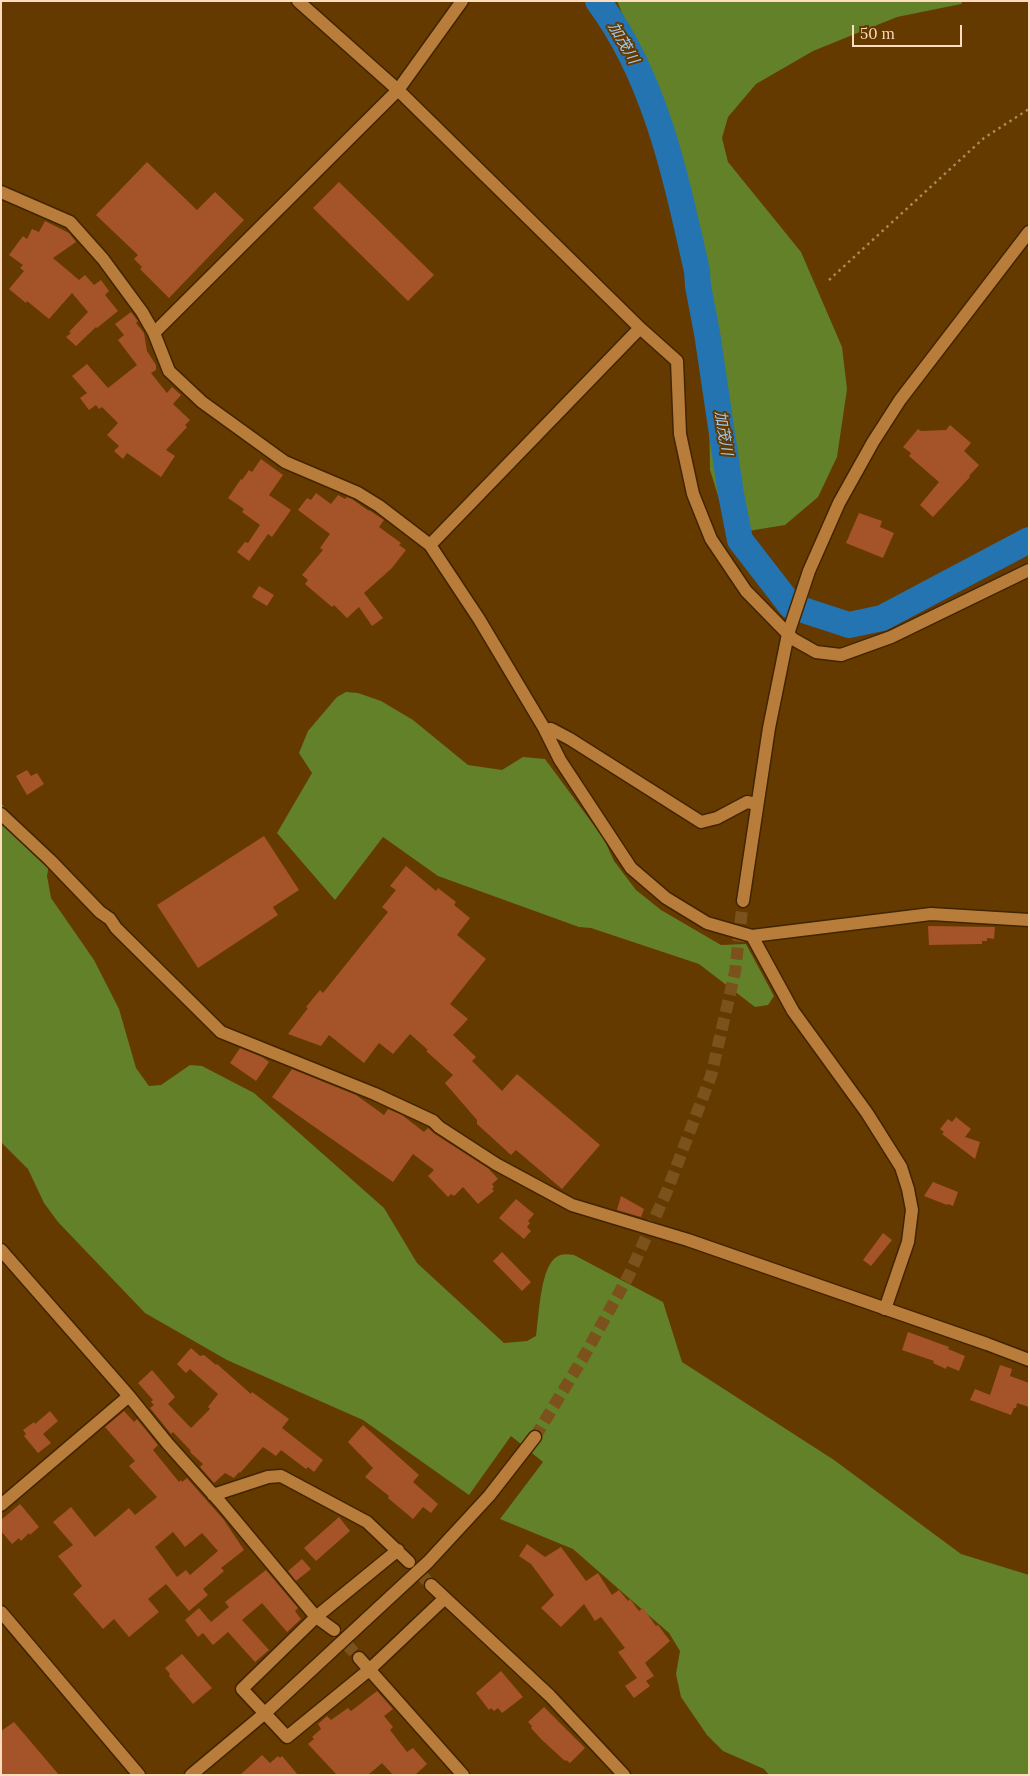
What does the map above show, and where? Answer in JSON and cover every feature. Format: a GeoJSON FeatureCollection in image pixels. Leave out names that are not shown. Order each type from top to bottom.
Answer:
{"type":"FeatureCollection","features":[{"type":"Feature","properties":{"kind":"street"},"geometry":{"type":"LineString","coordinates":[[298,1],[398,90],[640,328],[678,361],[680,434],[693,494],[711,539],[746,592],[793,640],[816,652],[841,655],[891,637],[1029,570]]}},
{"type":"Feature","properties":{"kind":"street"},"geometry":{"type":"LineString","coordinates":[[154,333],[398,90],[462,1]]}},
{"type":"Feature","properties":{"kind":"street"},"geometry":{"type":"LineString","coordinates":[[1,192],[70,222],[103,259],[142,312],[154,333],[169,371],[202,402],[285,462],[358,493],[379,506],[430,545],[479,619],[545,730],[560,760],[631,868],[666,898],[707,923],[752,936],[931,914],[1029,920]]}},
{"type":"Feature","properties":{"kind":"street"},"geometry":{"type":"LineString","coordinates":[[743,901],[769,728],[788,634],[809,571],[839,503],[873,442],[900,400],[1029,232]]}},
{"type":"Feature","properties":{"kind":"street"},"geometry":{"type":"LineString","coordinates":[[430,545],[640,328]]}},
{"type":"Feature","properties":{"kind":"street"},"geometry":{"type":"LineString","coordinates":[[545,730],[551,729],[570,739],[701,822],[717,818],[747,802],[757,804]]}},
{"type":"Feature","properties":{"kind":"street"},"geometry":{"type":"LineString","coordinates":[[1,814],[50,860],[100,912],[110,919],[116,928],[220,1032],[375,1094],[433,1120],[439,1127],[496,1164],[572,1205],[688,1240],[1029,1360]]}},
{"type":"Feature","properties":{"kind":"street"},"geometry":{"type":"LineString","coordinates":[[752,936],[793,1011],[867,1113],[901,1167],[912,1210],[908,1242],[885,1309]]}},
{"type":"Feature","properties":{"kind":"street"},"geometry":{"type":"LineString","coordinates":[[1,1250],[129,1396],[316,1617],[334,1630]]}},
{"type":"Feature","properties":{"kind":"street"},"geometry":{"type":"LineString","coordinates":[[1,1505],[129,1396]]}},
{"type":"Feature","properties":{"kind":"street"},"geometry":{"type":"LineString","coordinates":[[191,1775],[264,1714],[428,1562],[489,1496],[535,1437]]}},
{"type":"Feature","properties":{"kind":"street"},"geometry":{"type":"LineString","coordinates":[[213,1495],[268,1477],[282,1476],[368,1522],[409,1562]]}},
{"type":"Feature","properties":{"kind":"street"},"geometry":{"type":"LineString","coordinates":[[398,1550],[316,1617],[242,1688],[264,1714],[288,1737],[369,1670],[445,1598]]}},
{"type":"Feature","properties":{"kind":"street"},"geometry":{"type":"LineString","coordinates":[[431,1585],[550,1696],[624,1775]]}},
{"type":"Feature","properties":{"kind":"street"},"geometry":{"type":"LineString","coordinates":[[1,1612],[140,1775]]}},
{"type":"Feature","properties":{"kind":"street"},"geometry":{"type":"LineString","coordinates":[[359,1658],[463,1775]]}},
{"type":"Feature","properties":{"kind":"path"},"geometry":{"type":"LineString","coordinates":[[829,280],[984,138],[1029,109]]}},
{"type":"Feature","properties":{"kind":"green space"},"geometry":{"type":"Polygon","coordinates":[[[617,1],[963,1],[961,4],[897,17],[813,51],[756,84],[728,117],[722,138],[728,162],[801,252],[842,347],[847,389],[837,457],[818,497],[785,525],[742,532],[725,518],[710,470],[707,279],[662,110],[617,1]]]}},
{"type":"Feature","properties":{"kind":"green space"},"geometry":{"type":"Polygon","coordinates":[[[346,692],[358,693],[381,701],[413,720],[468,765],[502,770],[523,757],[545,759],[604,839],[614,861],[636,890],[661,910],[721,945],[746,944],[774,996],[768,1005],[755,1007],[699,964],[591,928],[579,927],[438,876],[383,837],[335,900],[277,833],[312,773],[299,753],[308,731],[337,697],[346,692]]]}},
{"type":"Feature","properties":{"kind":"green space"},"geometry":{"type":"Polygon","coordinates":[[[1,803],[49,865],[47,876],[51,898],[94,960],[119,1009],[136,1068],[149,1086],[161,1085],[190,1065],[202,1066],[254,1093],[384,1208],[417,1263],[504,1343],[527,1341],[536,1336],[543,1283],[550,1264],[557,1256],[574,1255],[663,1302],[682,1362],[834,1460],[961,1554],[1029,1575],[1029,1775],[769,1775],[764,1769],[723,1751],[707,1735],[681,1697],[676,1674],[680,1651],[669,1633],[573,1549],[500,1519],[543,1462],[511,1436],[469,1495],[363,1420],[227,1360],[145,1313],[58,1222],[44,1203],[28,1169],[1,1142],[1,803]]]}},
{"type":"Feature","properties":{"kind":"building"},"geometry":{"type":"Polygon","coordinates":[[[147,162],[197,210],[215,192],[244,220],[169,298],[140,269],[142,267],[134,259],[138,255],[96,215],[147,162]]]}},
{"type":"Feature","properties":{"kind":"building"},"geometry":{"type":"Polygon","coordinates":[[[339,182],[434,275],[408,301],[313,208],[339,182]]]}},
{"type":"Feature","properties":{"kind":"building"},"geometry":{"type":"Polygon","coordinates":[[[45,221],[69,233],[76,242],[53,258],[79,280],[85,275],[94,285],[101,280],[109,291],[105,295],[118,311],[96,327],[76,346],[66,337],[88,312],[72,293],[49,319],[9,289],[24,271],[20,268],[23,265],[9,255],[23,236],[27,239],[32,229],[39,232],[45,221]]]}},
{"type":"Feature","properties":{"kind":"building"},"geometry":{"type":"Polygon","coordinates":[[[131,312],[138,321],[136,323],[144,333],[147,351],[156,365],[156,370],[151,373],[167,393],[172,387],[181,395],[173,404],[190,420],[185,425],[187,427],[166,450],[175,456],[161,477],[127,453],[123,459],[114,451],[119,446],[107,435],[118,423],[102,407],[99,409],[96,405],[89,410],[80,398],[87,393],[72,376],[87,364],[108,388],[137,365],[118,340],[124,335],[115,324],[131,312]]]}},
{"type":"Feature","properties":{"kind":"building"},"geometry":{"type":"Polygon","coordinates":[[[950,425],[971,443],[964,451],[979,465],[933,517],[920,505],[939,482],[909,456],[911,453],[903,447],[918,429],[921,431],[946,430],[950,425]]]}},
{"type":"Feature","properties":{"kind":"building"},"geometry":{"type":"Polygon","coordinates":[[[261,459],[283,475],[269,495],[291,510],[272,537],[268,534],[249,561],[237,552],[245,542],[248,543],[260,525],[242,512],[244,509],[228,498],[241,479],[249,470],[252,472],[261,459]]]}},
{"type":"Feature","properties":{"kind":"building"},"geometry":{"type":"Polygon","coordinates":[[[316,493],[331,504],[338,495],[345,499],[347,497],[352,499],[384,520],[379,527],[401,543],[399,545],[406,550],[392,568],[364,593],[383,618],[372,626],[359,607],[347,618],[334,605],[332,607],[305,584],[308,580],[302,575],[323,550],[320,548],[330,534],[298,510],[307,498],[311,500],[316,493]]]}},
{"type":"Feature","properties":{"kind":"building"},"geometry":{"type":"Polygon","coordinates":[[[859,513],[882,521],[880,527],[894,533],[883,558],[846,543],[859,513]]]}},
{"type":"Feature","properties":{"kind":"building"},"geometry":{"type":"Polygon","coordinates":[[[259,586],[274,595],[267,606],[252,597],[259,586]]]}},
{"type":"Feature","properties":{"kind":"building"},"geometry":{"type":"Polygon","coordinates":[[[27,770],[31,776],[37,773],[44,784],[27,795],[16,776],[27,770]]]}},
{"type":"Feature","properties":{"kind":"building"},"geometry":{"type":"Polygon","coordinates":[[[264,836],[299,890],[273,907],[278,915],[198,968],[157,905],[264,836]]]}},
{"type":"Feature","properties":{"kind":"building"},"geometry":{"type":"Polygon","coordinates":[[[406,866],[436,891],[438,888],[456,902],[454,905],[470,918],[457,935],[486,959],[450,1004],[468,1019],[453,1035],[476,1057],[472,1061],[502,1091],[517,1074],[600,1145],[562,1189],[516,1150],[511,1155],[477,1124],[477,1120],[445,1083],[453,1075],[410,1034],[393,1054],[379,1043],[364,1063],[329,1035],[321,1046],[288,1034],[308,1008],[306,1007],[320,990],[323,993],[388,912],[382,907],[396,890],[390,886],[406,866]]]}},
{"type":"Feature","properties":{"kind":"building"},"geometry":{"type":"Polygon","coordinates":[[[928,926],[995,927],[994,939],[987,938],[987,941],[982,941],[982,944],[929,945],[928,926]]]}},
{"type":"Feature","properties":{"kind":"building"},"geometry":{"type":"Polygon","coordinates":[[[240,1048],[269,1062],[256,1081],[230,1063],[240,1048]]]}},
{"type":"Feature","properties":{"kind":"building"},"geometry":{"type":"Polygon","coordinates":[[[292,1069],[356,1095],[384,1115],[388,1109],[402,1115],[424,1132],[428,1128],[489,1169],[498,1179],[492,1184],[494,1191],[478,1204],[463,1187],[454,1196],[451,1194],[448,1197],[428,1176],[434,1170],[413,1154],[393,1182],[272,1097],[292,1069]]]}},
{"type":"Feature","properties":{"kind":"building"},"geometry":{"type":"Polygon","coordinates":[[[956,1117],[971,1129],[965,1137],[980,1142],[975,1159],[942,1134],[944,1132],[940,1129],[948,1119],[952,1122],[956,1117]]]}},
{"type":"Feature","properties":{"kind":"building"},"geometry":{"type":"Polygon","coordinates":[[[933,1182],[958,1192],[953,1206],[924,1196],[933,1182]]]}},
{"type":"Feature","properties":{"kind":"building"},"geometry":{"type":"Polygon","coordinates":[[[621,1196],[644,1209],[641,1217],[617,1210],[621,1196]]]}},
{"type":"Feature","properties":{"kind":"building"},"geometry":{"type":"Polygon","coordinates":[[[516,1199],[534,1214],[528,1221],[530,1223],[527,1227],[531,1231],[524,1239],[499,1218],[516,1199]]]}},
{"type":"Feature","properties":{"kind":"building"},"geometry":{"type":"Polygon","coordinates":[[[883,1233],[892,1240],[871,1266],[863,1260],[883,1233]]]}},
{"type":"Feature","properties":{"kind":"building"},"geometry":{"type":"Polygon","coordinates":[[[502,1252],[531,1282],[522,1291],[493,1261],[502,1252]]]}},
{"type":"Feature","properties":{"kind":"building"},"geometry":{"type":"Polygon","coordinates":[[[908,1332],[949,1347],[948,1349],[965,1356],[959,1371],[947,1366],[946,1369],[933,1363],[934,1361],[902,1350],[908,1332]]]}},
{"type":"Feature","properties":{"kind":"building"},"geometry":{"type":"Polygon","coordinates":[[[191,1348],[200,1356],[204,1355],[217,1364],[251,1394],[252,1392],[289,1419],[282,1428],[323,1460],[314,1472],[308,1467],[306,1469],[281,1450],[276,1456],[263,1447],[234,1478],[225,1473],[214,1483],[200,1467],[203,1464],[173,1432],[171,1434],[150,1408],[154,1405],[151,1402],[153,1400],[138,1383],[152,1370],[175,1397],[168,1404],[191,1428],[210,1409],[208,1407],[218,1394],[190,1369],[186,1373],[177,1364],[191,1348]]]}},
{"type":"Feature","properties":{"kind":"building"},"geometry":{"type":"Polygon","coordinates":[[[1000,1365],[1012,1369],[1010,1376],[1029,1383],[1029,1407],[1017,1403],[1011,1415],[970,1400],[975,1389],[990,1395],[1000,1365]]]}},
{"type":"Feature","properties":{"kind":"building"},"geometry":{"type":"Polygon","coordinates":[[[50,1411],[58,1421],[43,1434],[51,1443],[38,1453],[24,1436],[26,1434],[23,1430],[34,1422],[35,1424],[50,1411]]]}},
{"type":"Feature","properties":{"kind":"building"},"geometry":{"type":"Polygon","coordinates":[[[124,1411],[134,1422],[137,1419],[158,1445],[153,1450],[179,1482],[187,1478],[224,1520],[244,1550],[221,1568],[224,1571],[203,1589],[208,1595],[189,1611],[166,1584],[148,1599],[159,1612],[129,1637],[114,1619],[103,1629],[73,1594],[82,1586],[58,1556],[73,1545],[53,1522],[71,1507],[95,1537],[129,1508],[135,1515],[157,1497],[129,1466],[135,1461],[105,1427],[124,1411]],[[173,1532],[155,1547],[177,1577],[186,1570],[190,1575],[218,1551],[202,1533],[185,1547],[173,1532]]]}},
{"type":"Feature","properties":{"kind":"building"},"geometry":{"type":"Polygon","coordinates":[[[363,1425],[419,1475],[413,1482],[438,1504],[431,1513],[423,1507],[413,1519],[388,1498],[389,1496],[365,1477],[373,1468],[348,1442],[363,1425]]]}},
{"type":"Feature","properties":{"kind":"building"},"geometry":{"type":"Polygon","coordinates":[[[20,1504],[39,1527],[21,1541],[19,1538],[12,1544],[1,1531],[1,1520],[20,1504]]]}},
{"type":"Feature","properties":{"kind":"building"},"geometry":{"type":"Polygon","coordinates":[[[339,1517],[350,1531],[316,1561],[304,1548],[339,1517]]]}},
{"type":"Feature","properties":{"kind":"building"},"geometry":{"type":"Polygon","coordinates":[[[527,1544],[545,1557],[561,1547],[586,1581],[598,1573],[612,1595],[619,1590],[628,1601],[630,1599],[639,1611],[643,1608],[656,1626],[658,1625],[670,1641],[645,1663],[654,1676],[646,1681],[650,1686],[634,1698],[625,1686],[637,1678],[618,1652],[625,1648],[601,1617],[595,1621],[584,1604],[561,1627],[541,1608],[554,1595],[531,1564],[519,1556],[527,1544]]]}},
{"type":"Feature","properties":{"kind":"building"},"geometry":{"type":"Polygon","coordinates":[[[302,1559],[311,1569],[296,1581],[288,1571],[302,1559]]]}},
{"type":"Feature","properties":{"kind":"building"},"geometry":{"type":"Polygon","coordinates":[[[266,1570],[298,1608],[295,1611],[301,1619],[287,1632],[262,1603],[242,1620],[269,1650],[255,1662],[228,1632],[213,1645],[203,1633],[198,1637],[185,1620],[199,1608],[211,1622],[229,1607],[225,1602],[266,1570]]]}},
{"type":"Feature","properties":{"kind":"building"},"geometry":{"type":"Polygon","coordinates":[[[182,1654],[212,1688],[193,1704],[169,1676],[170,1674],[165,1668],[182,1654]]]}},
{"type":"Feature","properties":{"kind":"building"},"geometry":{"type":"Polygon","coordinates":[[[501,1671],[523,1697],[502,1713],[498,1708],[494,1711],[491,1708],[489,1710],[476,1693],[501,1671]]]}},
{"type":"Feature","properties":{"kind":"building"},"geometry":{"type":"Polygon","coordinates":[[[377,1691],[393,1709],[384,1716],[393,1727],[390,1730],[407,1752],[413,1748],[427,1764],[415,1775],[393,1775],[382,1763],[368,1775],[337,1775],[308,1744],[314,1739],[312,1737],[321,1729],[318,1724],[327,1716],[331,1720],[348,1708],[351,1711],[377,1691]]]}},
{"type":"Feature","properties":{"kind":"building"},"geometry":{"type":"Polygon","coordinates":[[[544,1707],[585,1748],[570,1763],[565,1761],[542,1740],[528,1722],[544,1707]]]}},
{"type":"Feature","properties":{"kind":"building"},"geometry":{"type":"Polygon","coordinates":[[[14,1722],[59,1775],[1,1775],[1,1731],[14,1722]]]}},
{"type":"Feature","properties":{"kind":"building"},"geometry":{"type":"Polygon","coordinates":[[[262,1755],[270,1763],[278,1756],[280,1758],[282,1756],[298,1775],[240,1775],[262,1755]]]}},
{"type":"Feature","properties":{"kind":"waterway","name":"加茂川"},"geometry":{"type":"LineString","coordinates":[[598,1],[618,31],[635,63],[649,96],[672,165],[697,271],[731,494],[740,540],[791,606],[849,625],[882,618],[1029,540]]}},
{"type":"Feature","properties":{"kind":"tunnel"},"geometry":{"type":"LineString","coordinates":[[535,1437],[583,1358],[629,1275],[667,1191],[711,1076],[735,972],[743,901]]}},
{"type":"Feature","properties":{"kind":"tunnel"},"geometry":{"type":"LineString","coordinates":[[410,1563],[431,1585]]}},
{"type":"Feature","properties":{"kind":"tunnel"},"geometry":{"type":"LineString","coordinates":[[334,1630],[359,1658]]}}]}
